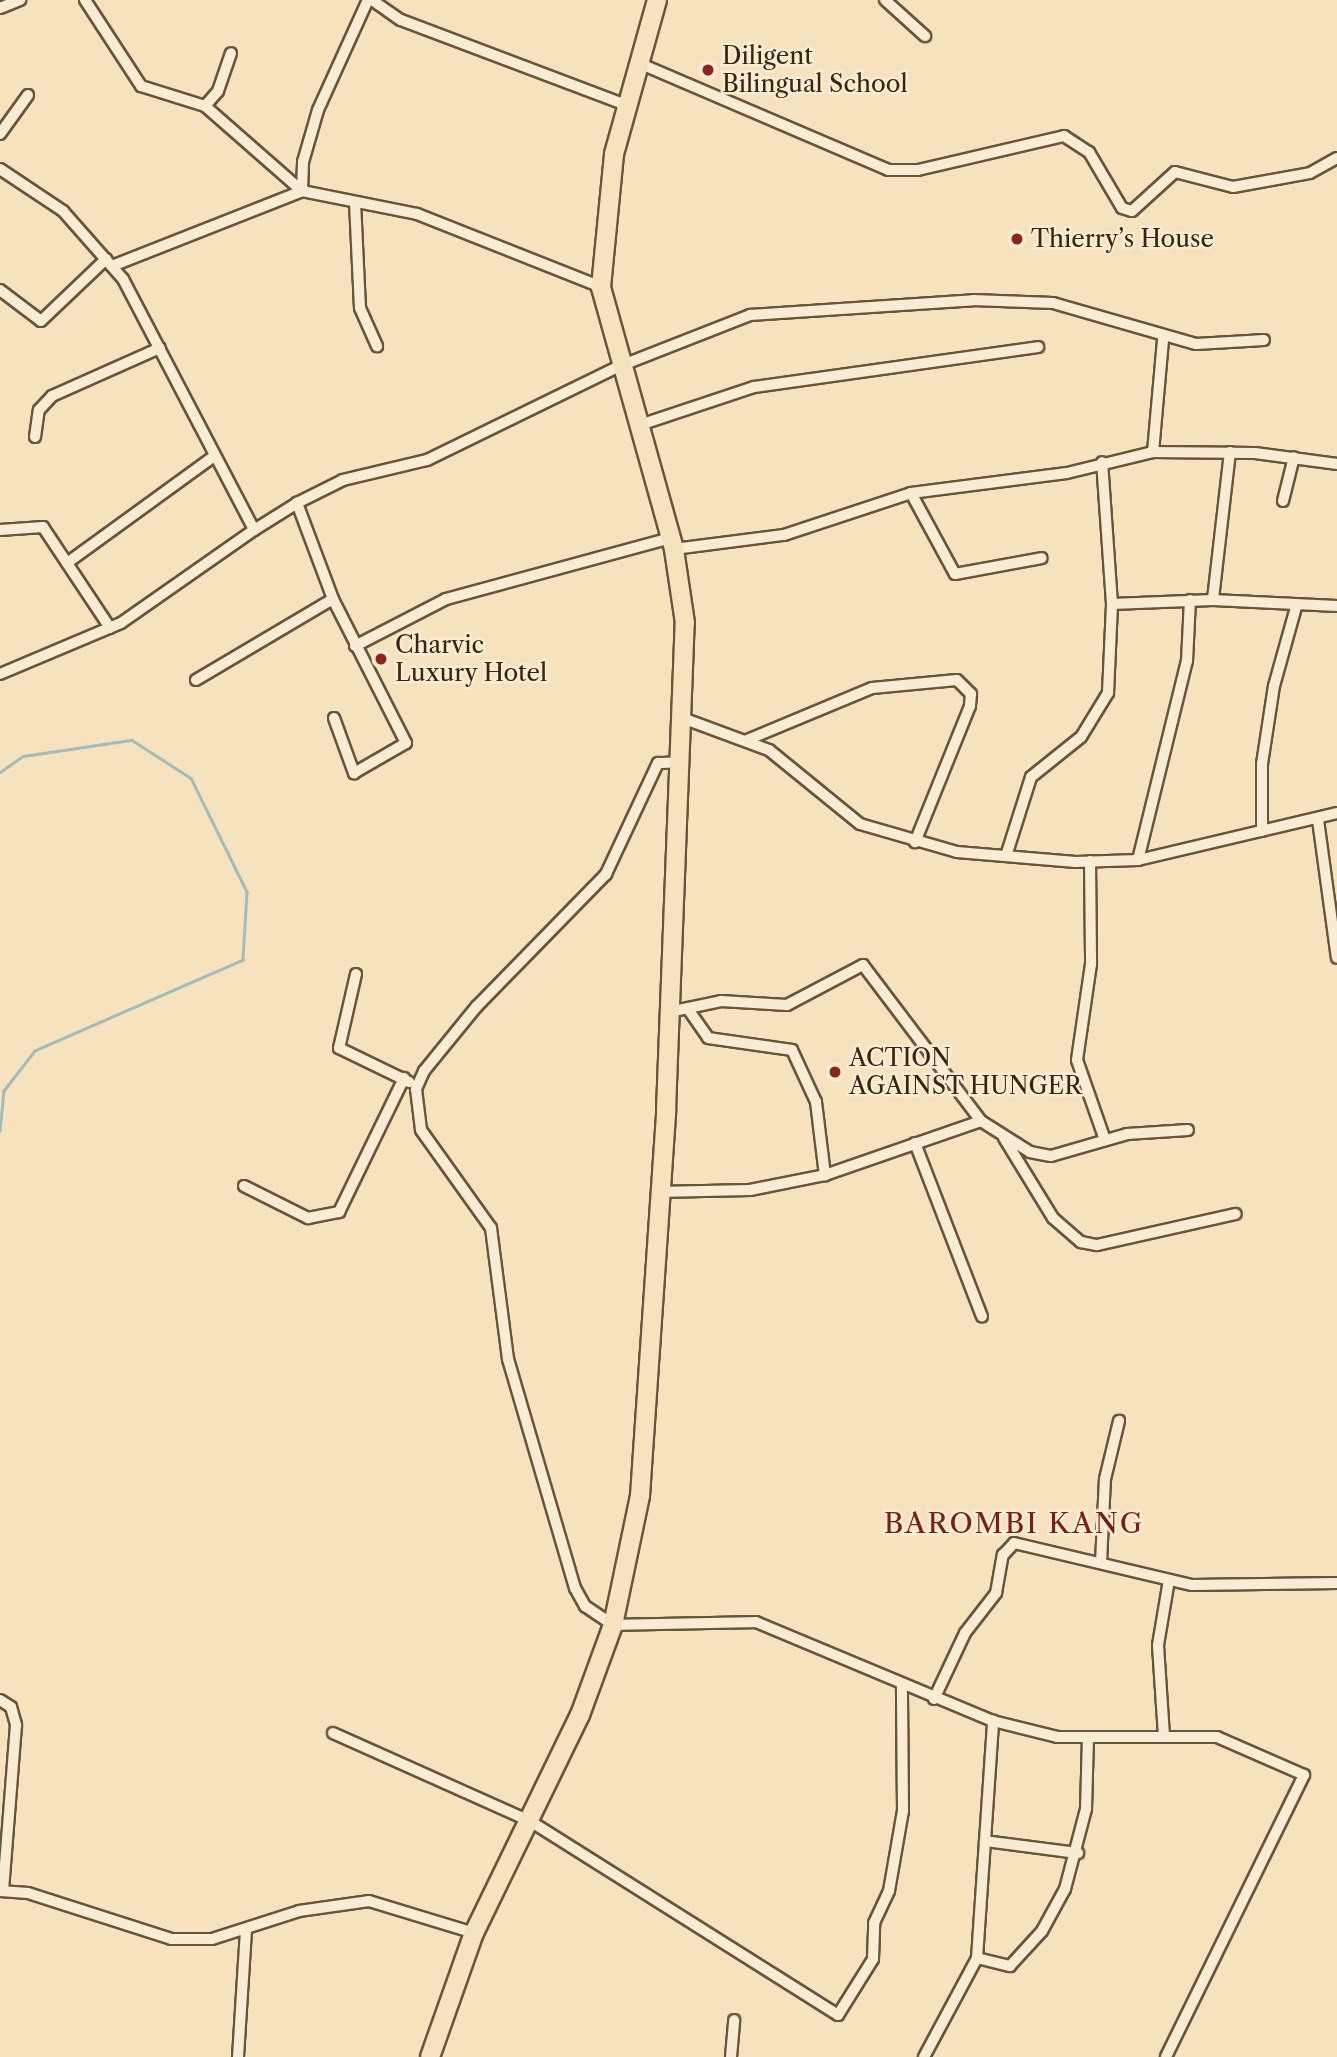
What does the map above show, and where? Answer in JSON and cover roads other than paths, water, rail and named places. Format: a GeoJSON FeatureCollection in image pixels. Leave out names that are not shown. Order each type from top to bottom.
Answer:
{"type":"FeatureCollection","features":[{"type":"Feature","properties":{"kind":"highway"},"geometry":{"type":"LineString","coordinates":[[430,2057],[474,1933],[580,1715],[613,1625],[640,1496],[669,1012],[680,762],[685,719],[685,623],[672,544],[620,366],[601,287],[604,220],[628,106],[657,0]]}},
{"type":"Feature","properties":{"kind":"street"},"geometry":{"type":"LineString","coordinates":[[0,8],[20,0]]}},
{"type":"Feature","properties":{"kind":"street"},"geometry":{"type":"LineString","coordinates":[[85,0],[141,86],[205,106],[302,191],[417,214],[601,287]]}},
{"type":"Feature","properties":{"kind":"street"},"geometry":{"type":"LineString","coordinates":[[302,191],[303,162],[317,110],[370,0],[401,20],[628,106]]}},
{"type":"Feature","properties":{"kind":"street"},"geometry":{"type":"LineString","coordinates":[[885,0],[925,36]]}},
{"type":"Feature","properties":{"kind":"street"},"geometry":{"type":"LineString","coordinates":[[205,106],[218,91],[231,53]]}},
{"type":"Feature","properties":{"kind":"street"},"geometry":{"type":"LineString","coordinates":[[640,64],[888,170],[918,170],[1064,136],[1089,152],[1122,208],[1132,211],[1175,172],[1233,187],[1310,173],[1337,159]]}},
{"type":"Feature","properties":{"kind":"street"},"geometry":{"type":"LineString","coordinates":[[0,134],[28,95]]}},
{"type":"Feature","properties":{"kind":"street"},"geometry":{"type":"LineString","coordinates":[[0,169],[63,212],[109,262],[160,348],[254,530]]}},
{"type":"Feature","properties":{"kind":"street"},"geometry":{"type":"LineString","coordinates":[[0,290],[41,321],[109,262],[302,191]]}},
{"type":"Feature","properties":{"kind":"street"},"geometry":{"type":"LineString","coordinates":[[355,202],[360,308],[377,346]]}},
{"type":"Feature","properties":{"kind":"street"},"geometry":{"type":"LineString","coordinates":[[0,674],[110,628],[254,530],[297,503],[343,480],[427,460],[620,366],[750,315],[974,300],[1053,303],[1163,339],[1196,344],[1264,340]]}},
{"type":"Feature","properties":{"kind":"street"},"geometry":{"type":"LineString","coordinates":[[1153,452],[1163,339]]}},
{"type":"Feature","properties":{"kind":"street"},"geometry":{"type":"LineString","coordinates":[[637,426],[754,387],[1038,347]]}},
{"type":"Feature","properties":{"kind":"street"},"geometry":{"type":"LineString","coordinates":[[35,437],[39,410],[52,396],[160,348]]}},
{"type":"Feature","properties":{"kind":"street"},"geometry":{"type":"LineString","coordinates":[[355,646],[446,598],[672,544],[784,535],[911,493],[1067,473],[1102,462],[1153,452],[1230,452],[1294,457],[1337,464]]}},
{"type":"Feature","properties":{"kind":"street"},"geometry":{"type":"LineString","coordinates":[[1213,600],[1230,452]]}},
{"type":"Feature","properties":{"kind":"street"},"geometry":{"type":"LineString","coordinates":[[67,563],[214,457]]}},
{"type":"Feature","properties":{"kind":"street"},"geometry":{"type":"LineString","coordinates":[[1283,500],[1294,457]]}},
{"type":"Feature","properties":{"kind":"street"},"geometry":{"type":"LineString","coordinates":[[1006,856],[1031,777],[1098,719],[1108,693],[1112,604],[1102,462]]}},
{"type":"Feature","properties":{"kind":"street"},"geometry":{"type":"LineString","coordinates":[[911,493],[955,573],[1042,558]]}},
{"type":"Feature","properties":{"kind":"street"},"geometry":{"type":"LineString","coordinates":[[297,503],[333,599],[406,743],[354,773],[334,718]]}},
{"type":"Feature","properties":{"kind":"street"},"geometry":{"type":"LineString","coordinates":[[0,530],[39,523],[110,628]]}},
{"type":"Feature","properties":{"kind":"street"},"geometry":{"type":"LineString","coordinates":[[1112,604],[1213,600],[1296,607],[1336,606],[1337,594]]}},
{"type":"Feature","properties":{"kind":"street"},"geometry":{"type":"LineString","coordinates":[[196,680],[333,599]]}},
{"type":"Feature","properties":{"kind":"street"},"geometry":{"type":"LineString","coordinates":[[1138,859],[1187,661],[1190,600]]}},
{"type":"Feature","properties":{"kind":"street"},"geometry":{"type":"LineString","coordinates":[[1262,831],[1262,764],[1272,699],[1296,607]]}},
{"type":"Feature","properties":{"kind":"street"},"geometry":{"type":"LineString","coordinates":[[747,740],[872,688],[957,680],[971,694],[970,706],[915,842]]}},
{"type":"Feature","properties":{"kind":"street"},"geometry":{"type":"LineString","coordinates":[[685,719],[747,740],[794,769],[835,810],[915,842],[1006,856],[1090,861],[1138,859],[1318,820],[1337,813]]}},
{"type":"Feature","properties":{"kind":"street"},"geometry":{"type":"LineString","coordinates":[[416,1089],[477,1006],[585,902],[627,839],[658,763],[680,762]]}},
{"type":"Feature","properties":{"kind":"street"},"geometry":{"type":"LineString","coordinates":[[1318,820],[1337,958]]}},
{"type":"Feature","properties":{"kind":"street"},"geometry":{"type":"LineString","coordinates":[[1090,861],[1091,964],[1077,1060],[1105,1140]]}},
{"type":"Feature","properties":{"kind":"street"},"geometry":{"type":"LineString","coordinates":[[669,1012],[720,1001],[787,1005],[863,965],[981,1121],[1003,1136],[1051,1156],[1105,1140],[1188,1130]]}},
{"type":"Feature","properties":{"kind":"street"},"geometry":{"type":"LineString","coordinates":[[356,974],[339,1048],[404,1078],[416,1089],[421,1130],[491,1228],[508,1359],[575,1588],[585,1605],[613,1625],[756,1622],[934,1699],[993,1721],[1088,1740],[1164,1736],[1237,1742],[1305,1780],[1209,1959],[1166,2057]]}},
{"type":"Feature","properties":{"kind":"street"},"geometry":{"type":"LineString","coordinates":[[688,1010],[708,1038],[792,1050],[816,1102],[825,1175]]}},
{"type":"Feature","properties":{"kind":"street"},"geometry":{"type":"LineString","coordinates":[[244,1186],[308,1218],[339,1212],[404,1078]]}},
{"type":"Feature","properties":{"kind":"street"},"geometry":{"type":"LineString","coordinates":[[657,1192],[750,1190],[825,1175],[981,1121]]}},
{"type":"Feature","properties":{"kind":"street"},"geometry":{"type":"LineString","coordinates":[[1003,1136],[1053,1218],[1080,1242],[1097,1245],[1236,1214]]}},
{"type":"Feature","properties":{"kind":"street"},"geometry":{"type":"LineString","coordinates":[[915,1143],[982,1317]]}},
{"type":"Feature","properties":{"kind":"street"},"geometry":{"type":"LineString","coordinates":[[1101,1563],[1105,1479],[1119,1421]]}},
{"type":"Feature","properties":{"kind":"street"},"geometry":{"type":"LineString","coordinates":[[934,1699],[965,1633],[996,1593],[1007,1546],[1101,1563],[1169,1580],[1337,1583]]}},
{"type":"Feature","properties":{"kind":"street"},"geometry":{"type":"LineString","coordinates":[[1164,1736],[1158,1645],[1169,1580]]}},
{"type":"Feature","properties":{"kind":"street"},"geometry":{"type":"LineString","coordinates":[[333,1733],[530,1821],[827,2012],[843,2014],[873,1959],[874,1923],[889,1891],[898,1838],[902,1685]]}},
{"type":"Feature","properties":{"kind":"street"},"geometry":{"type":"LineString","coordinates":[[0,1700],[11,1707],[16,1725],[2,1890],[171,1939],[212,1939],[299,1911],[369,1901],[474,1933]]}},
{"type":"Feature","properties":{"kind":"street"},"geometry":{"type":"LineString","coordinates":[[924,2057],[977,1958],[993,1721]]}},
{"type":"Feature","properties":{"kind":"street"},"geometry":{"type":"LineString","coordinates":[[977,1958],[1010,1966],[1021,1958],[1065,1889],[1078,1853],[1088,1740]]}},
{"type":"Feature","properties":{"kind":"street"},"geometry":{"type":"LineString","coordinates":[[985,1841],[1078,1853]]}},
{"type":"Feature","properties":{"kind":"street"},"geometry":{"type":"LineString","coordinates":[[238,2057],[246,1930]]}},
{"type":"Feature","properties":{"kind":"street"},"geometry":{"type":"LineString","coordinates":[[731,2057],[734,2020]]}},
{"type":"Feature","properties":{"kind":"waterway"},"geometry":{"type":"LineString","coordinates":[[0,772],[23,756],[132,740],[191,778],[247,892],[243,960],[35,1051],[4,1091],[0,1131]]}},
{"type":"Feature","properties":{"kind":"place","name":"Diligent Bilingual School"},"geometry":{"type":"Point","coordinates":[708,70]}},
{"type":"Feature","properties":{"kind":"place","name":"Thierry’s House"},"geometry":{"type":"Point","coordinates":[1017,239]}},
{"type":"Feature","properties":{"kind":"place","name":"Charvic Luxury Hotel"},"geometry":{"type":"Point","coordinates":[381,659]}},
{"type":"Feature","properties":{"kind":"place","name":"ACTION AGAINST HUNGER"},"geometry":{"type":"Point","coordinates":[835,1072]}},
{"type":"Feature","properties":{"kind":"district","name":"BAROMBI KANG"},"geometry":{"type":"Point","coordinates":[1014,1523]}}]}
